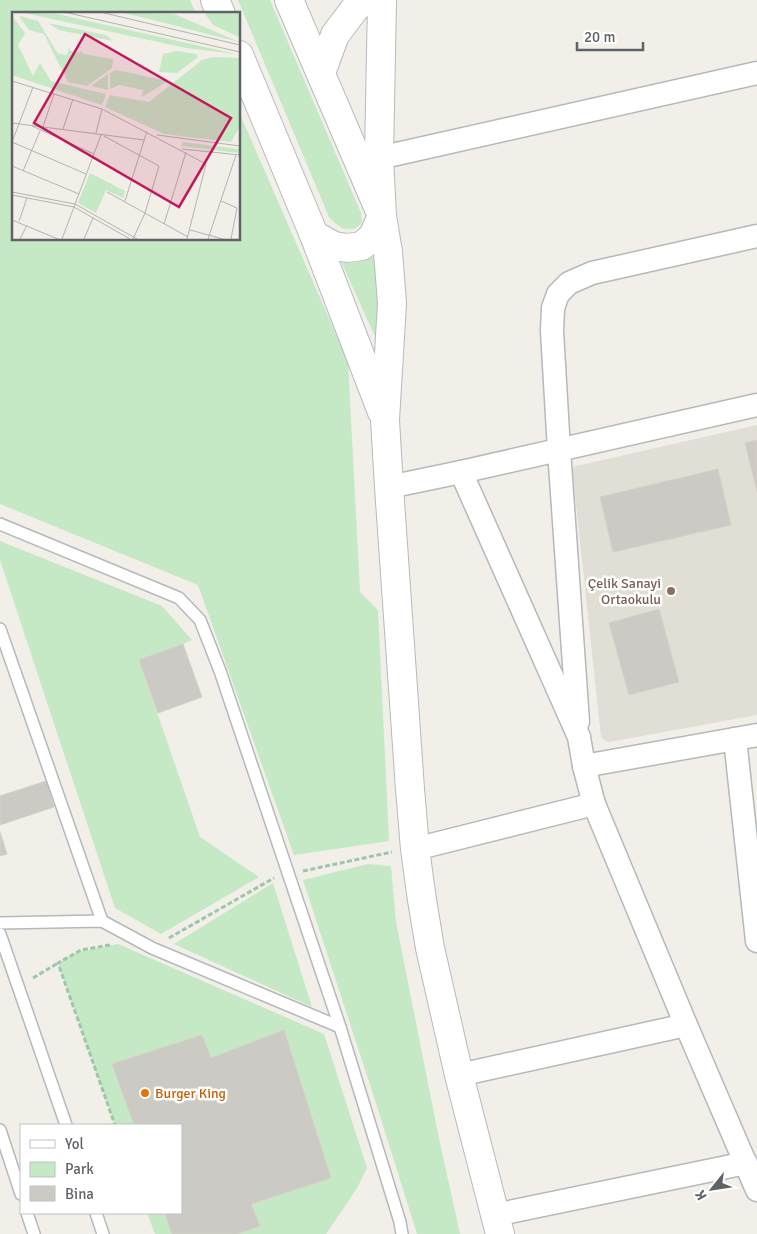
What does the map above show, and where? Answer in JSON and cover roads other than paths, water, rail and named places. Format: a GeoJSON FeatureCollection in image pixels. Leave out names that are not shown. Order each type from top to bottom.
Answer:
{"type":"FeatureCollection","features":[{"type":"Feature","properties":{"kind":"street"},"geometry":{"type":"LineString","coordinates":[[215,0],[220,12]]}},
{"type":"Feature","properties":{"kind":"street"},"geometry":{"type":"LineString","coordinates":[[289,0],[382,216],[373,236],[362,246],[347,248],[334,246],[314,234]]}},
{"type":"Feature","properties":{"kind":"street"},"geometry":{"type":"LineString","coordinates":[[321,73],[335,35],[356,7],[366,0]]}},
{"type":"Feature","properties":{"kind":"street"},"geometry":{"type":"LineString","coordinates":[[382,0],[380,158],[382,216],[388,252],[392,303],[385,420],[415,849],[430,948],[459,1075],[497,1224],[746,1163]]}},
{"type":"Feature","properties":{"kind":"street"},"geometry":{"type":"LineString","coordinates":[[240,57],[314,234],[385,420]]}},
{"type":"Feature","properties":{"kind":"street"},"geometry":{"type":"LineString","coordinates":[[380,158],[757,73]]}},
{"type":"Feature","properties":{"kind":"street"},"geometry":{"type":"LineString","coordinates":[[757,236],[592,273],[569,283],[558,294],[553,308],[552,331],[579,737],[584,766],[594,804],[757,1190]]}},
{"type":"Feature","properties":{"kind":"street"},"geometry":{"type":"LineString","coordinates":[[389,486],[461,472],[757,405]]}},
{"type":"Feature","properties":{"kind":"street"},"geometry":{"type":"LineString","coordinates":[[461,472],[579,737]]}},
{"type":"Feature","properties":{"kind":"street"},"geometry":{"type":"LineString","coordinates":[[584,766],[757,736]]}},
{"type":"Feature","properties":{"kind":"street"},"geometry":{"type":"LineString","coordinates":[[735,739],[757,940]]}},
{"type":"Feature","properties":{"kind":"street"},"geometry":{"type":"LineString","coordinates":[[415,849],[594,804]]}},
{"type":"Feature","properties":{"kind":"street"},"geometry":{"type":"LineString","coordinates":[[459,1075],[686,1025]]}},
{"type":"Feature","properties":{"kind":"lane"},"geometry":{"type":"LineString","coordinates":[[0,524],[179,598],[200,620],[223,680],[340,1027],[400,1222],[402,1234]]}},
{"type":"Feature","properties":{"kind":"lane"},"geometry":{"type":"LineString","coordinates":[[0,629],[102,921]]}},
{"type":"Feature","properties":{"kind":"lane"},"geometry":{"type":"LineString","coordinates":[[0,923],[102,921],[152,948],[340,1027]]}},
{"type":"Feature","properties":{"kind":"lane"},"geometry":{"type":"LineString","coordinates":[[0,934],[66,1124]]}},
{"type":"Feature","properties":{"kind":"lane"},"geometry":{"type":"LineString","coordinates":[[0,1130],[20,1191]]}},
{"type":"Feature","properties":{"kind":"lane"},"geometry":{"type":"LineString","coordinates":[[27,1214],[34,1234]]}},
{"type":"Feature","properties":{"kind":"lane"},"geometry":{"type":"LineString","coordinates":[[96,1214],[103,1234]]}},
{"type":"Feature","properties":{"kind":"place","name":"Çelik Sanayi Ortaokulu"},"geometry":{"type":"Point","coordinates":[671,591]}},
{"type":"Feature","properties":{"kind":"place","name":"Burger King"},"geometry":{"type":"Point","coordinates":[145,1093]}}]}
